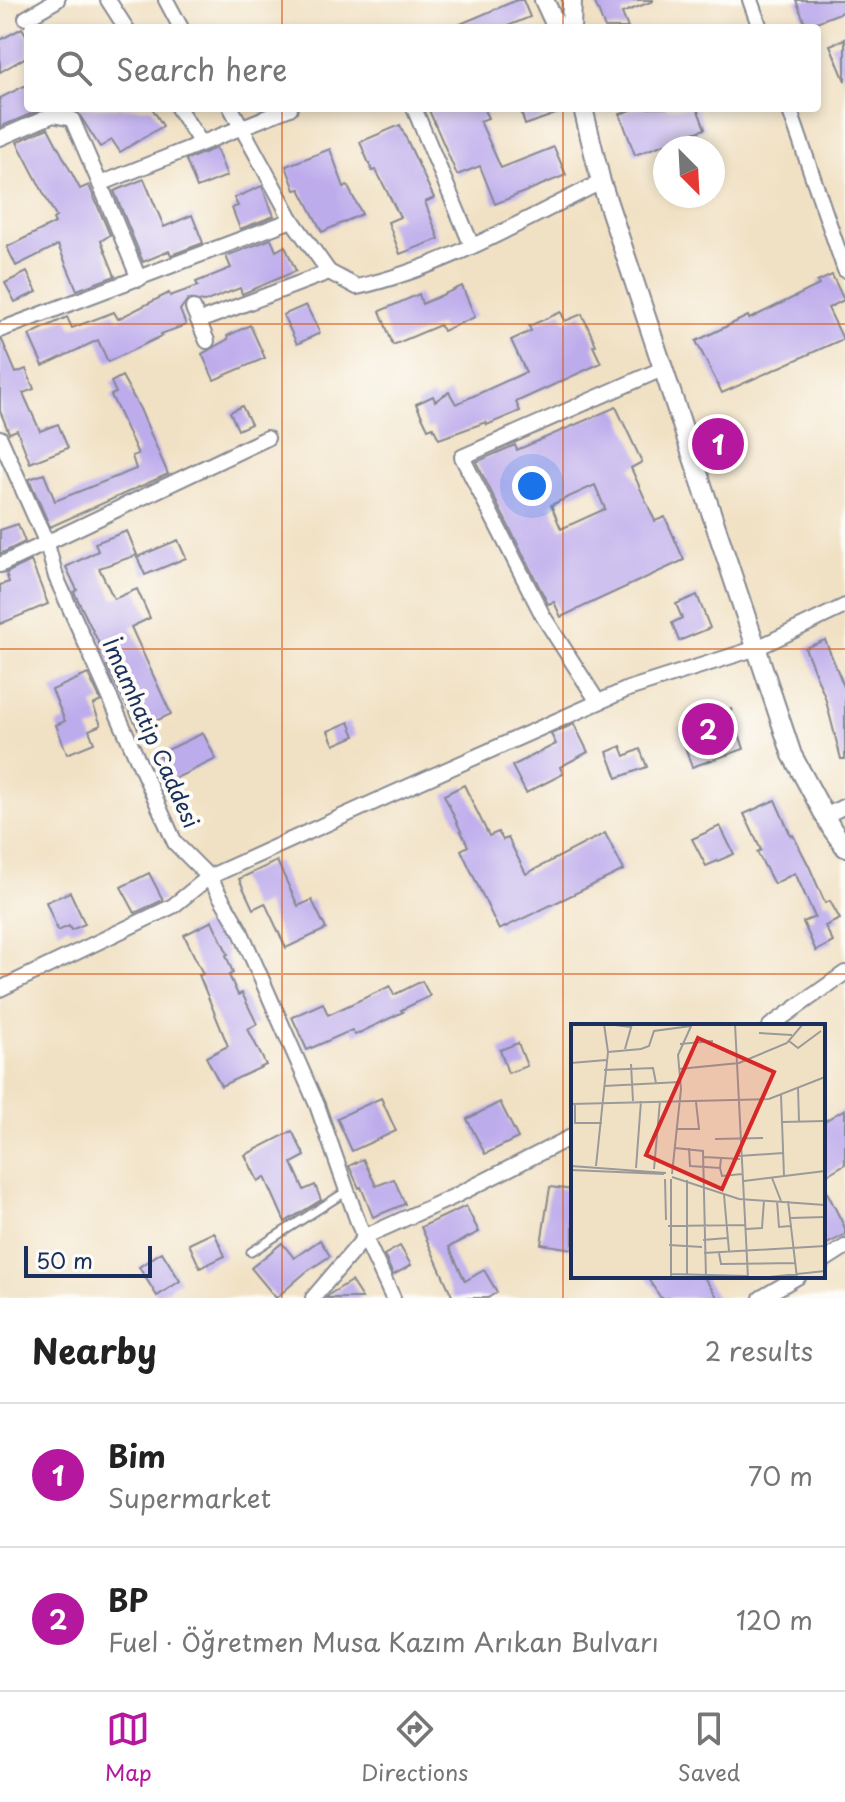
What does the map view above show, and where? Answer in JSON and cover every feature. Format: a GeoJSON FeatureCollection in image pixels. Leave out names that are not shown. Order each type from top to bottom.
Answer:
{"type":"FeatureCollection","features":[{"type":"Feature","properties":{"kind":"street"},"geometry":{"type":"LineString","coordinates":[[26,18],[57,0]]}},
{"type":"Feature","properties":{"kind":"street"},"geometry":{"type":"LineString","coordinates":[[108,0],[123,24]]}},
{"type":"Feature","properties":{"kind":"street"},"geometry":{"type":"LineString","coordinates":[[166,0],[179,24]]}},
{"type":"Feature","properties":{"kind":"street"},"geometry":{"type":"LineString","coordinates":[[544,0],[555,24]]}},
{"type":"Feature","properties":{"kind":"street"},"geometry":{"type":"LineString","coordinates":[[571,24],[572,0]]}},
{"type":"Feature","properties":{"kind":"street"},"geometry":{"type":"LineString","coordinates":[[750,0],[759,24]]}},
{"type":"Feature","properties":{"kind":"street"},"geometry":{"type":"LineString","coordinates":[[181,112],[201,143]]}},
{"type":"Feature","properties":{"kind":"street"},"geometry":{"type":"LineString","coordinates":[[233,112],[292,220],[329,272],[357,287],[396,278],[472,246],[601,182]]}},
{"type":"Feature","properties":{"kind":"street"},"geometry":{"type":"LineString","coordinates":[[100,184],[280,112]]}},
{"type":"Feature","properties":{"kind":"street"},"geometry":{"type":"LineString","coordinates":[[416,112],[472,246]]}},
{"type":"Feature","properties":{"kind":"street"},"geometry":{"type":"LineString","coordinates":[[584,112],[601,182],[792,755],[845,847]]}},
{"type":"Feature","properties":{"kind":"street"},"geometry":{"type":"LineString","coordinates":[[790,112],[845,270]]}},
{"type":"Feature","properties":{"kind":"street"},"geometry":{"type":"LineString","coordinates":[[0,138],[53,115],[72,119],[139,279]]}},
{"type":"Feature","properties":{"kind":"street"},"geometry":{"type":"LineString","coordinates":[[0,330],[292,220]]}},
{"type":"Feature","properties":{"kind":"street"},"geometry":{"type":"LineString","coordinates":[[207,341],[196,314],[329,272]]}},
{"type":"Feature","properties":{"kind":"street"},"geometry":{"type":"LineString","coordinates":[[598,702],[543,616],[462,457],[662,369]]}},
{"type":"Feature","properties":{"kind":"street","name":"İmamhatip Caddesi"},"geometry":{"type":"LineString","coordinates":[[0,438],[47,544],[56,577],[175,843],[209,877],[240,930],[274,1003],[393,1298]]}},
{"type":"Feature","properties":{"kind":"street"},"geometry":{"type":"LineString","coordinates":[[0,565],[267,438]]}},
{"type":"Feature","properties":{"kind":"street"},"geometry":{"type":"LineString","coordinates":[[0,989],[173,906],[209,877],[628,689],[757,648],[845,606]]}},
{"type":"Feature","properties":{"kind":"street"},"geometry":{"type":"LineString","coordinates":[[825,816],[845,806]]}},
{"type":"Feature","properties":{"kind":"street"},"geometry":{"type":"LineString","coordinates":[[773,1024],[845,973]]}},
{"type":"Feature","properties":{"kind":"street"},"geometry":{"type":"LineString","coordinates":[[313,1298],[366,1236],[453,1197],[571,1137]]}},
{"type":"Feature","properties":{"kind":"street"},"geometry":{"type":"LineString","coordinates":[[825,1260],[845,1247]]}},
{"type":"Feature","properties":{"kind":"street"},"geometry":{"type":"LineString","coordinates":[[761,1298],[796,1278]]}},
{"type":"Feature","properties":{"kind":"lane"},"geometry":{"type":"LineString","coordinates":[[251,1252],[348,1191]]}},
{"type":"Feature","properties":{"kind":"building"},"geometry":{"type":"Polygon","coordinates":[[[517,0],[523,0],[530,17],[513,24],[460,24],[517,0]]]}},
{"type":"Feature","properties":{"kind":"building"},"geometry":{"type":"Polygon","coordinates":[[[594,0],[653,0],[622,13],[626,24],[603,24],[594,0]]]}},
{"type":"Feature","properties":{"kind":"building"},"geometry":{"type":"Polygon","coordinates":[[[796,0],[845,0],[845,11],[805,24],[796,0]]]}},
{"type":"Feature","properties":{"kind":"building"},"geometry":{"type":"Polygon","coordinates":[[[22,28],[24,31],[24,58],[0,72],[0,40],[22,28]]]}},
{"type":"Feature","properties":{"kind":"building"},"geometry":{"type":"Polygon","coordinates":[[[845,39],[845,81],[830,45],[845,39]]]}},
{"type":"Feature","properties":{"kind":"building"},"geometry":{"type":"Polygon","coordinates":[[[24,86],[24,112],[35,112],[0,127],[0,98],[24,86]]]}},
{"type":"Feature","properties":{"kind":"building"},"geometry":{"type":"Polygon","coordinates":[[[78,112],[154,112],[163,126],[120,152],[112,140],[100,147],[78,112]]]}},
{"type":"Feature","properties":{"kind":"building"},"geometry":{"type":"Polygon","coordinates":[[[430,112],[485,112],[488,118],[480,121],[501,168],[554,147],[566,175],[495,204],[480,166],[457,175],[430,112]]]}},
{"type":"Feature","properties":{"kind":"building"},"geometry":{"type":"Polygon","coordinates":[[[521,112],[561,112],[525,125],[521,112]]]}},
{"type":"Feature","properties":{"kind":"building"},"geometry":{"type":"Polygon","coordinates":[[[699,112],[705,129],[686,136],[653,136],[653,148],[635,155],[620,114],[699,112]]]}},
{"type":"Feature","properties":{"kind":"building"},"geometry":{"type":"Polygon","coordinates":[[[400,125],[434,198],[425,202],[439,239],[400,254],[388,222],[400,217],[376,170],[372,171],[360,142],[400,125]]]}},
{"type":"Feature","properties":{"kind":"building"},"geometry":{"type":"Polygon","coordinates":[[[48,128],[80,189],[89,185],[110,235],[101,241],[115,276],[77,290],[58,245],[16,266],[7,247],[55,223],[53,219],[56,217],[17,142],[48,128]]]}},
{"type":"Feature","properties":{"kind":"building"},"geometry":{"type":"Polygon","coordinates":[[[216,148],[227,176],[197,188],[186,160],[216,148]]]}},
{"type":"Feature","properties":{"kind":"building"},"geometry":{"type":"Polygon","coordinates":[[[330,149],[344,187],[347,185],[362,214],[322,232],[300,189],[295,190],[286,166],[330,149]]]}},
{"type":"Feature","properties":{"kind":"building"},"geometry":{"type":"Polygon","coordinates":[[[144,179],[164,227],[192,215],[203,243],[171,255],[169,251],[143,262],[114,191],[144,179]]]}},
{"type":"Feature","properties":{"kind":"building"},"geometry":{"type":"Polygon","coordinates":[[[262,186],[274,216],[240,229],[232,208],[238,206],[234,198],[262,186]]]}},
{"type":"Feature","properties":{"kind":"building"},"geometry":{"type":"Polygon","coordinates":[[[271,239],[276,251],[285,246],[296,271],[242,294],[240,288],[204,302],[188,299],[180,310],[186,325],[161,334],[108,362],[98,340],[43,366],[29,335],[67,317],[72,328],[114,312],[118,319],[169,293],[170,296],[198,286],[196,282],[231,268],[226,256],[271,239]]]}},
{"type":"Feature","properties":{"kind":"building"},"geometry":{"type":"Polygon","coordinates":[[[27,272],[37,292],[15,302],[5,283],[27,272]]]}},
{"type":"Feature","properties":{"kind":"building"},"geometry":{"type":"Polygon","coordinates":[[[832,275],[844,300],[828,308],[843,339],[722,393],[696,341],[748,316],[749,319],[819,285],[817,282],[832,275]]]}},
{"type":"Feature","properties":{"kind":"building"},"geometry":{"type":"Polygon","coordinates":[[[462,286],[475,317],[443,331],[440,325],[393,345],[380,311],[419,294],[422,304],[462,286]]]}},
{"type":"Feature","properties":{"kind":"building"},"geometry":{"type":"Polygon","coordinates":[[[306,305],[320,333],[297,344],[283,315],[306,305]]]}},
{"type":"Feature","properties":{"kind":"building"},"geometry":{"type":"Polygon","coordinates":[[[561,312],[565,321],[582,314],[601,363],[516,402],[520,411],[487,425],[486,422],[439,439],[433,427],[428,429],[416,404],[433,396],[435,401],[449,392],[456,404],[526,372],[511,340],[531,331],[529,326],[561,312]]]}},
{"type":"Feature","properties":{"kind":"building"},"geometry":{"type":"Polygon","coordinates":[[[250,325],[265,358],[214,380],[202,354],[228,339],[227,336],[250,325]]]}},
{"type":"Feature","properties":{"kind":"building"},"geometry":{"type":"Polygon","coordinates":[[[0,340],[16,373],[26,369],[34,389],[23,393],[40,431],[58,424],[68,448],[30,463],[17,430],[9,433],[0,411],[0,340]]]}},
{"type":"Feature","properties":{"kind":"building"},"geometry":{"type":"Polygon","coordinates":[[[122,376],[168,474],[50,527],[29,479],[44,474],[55,501],[136,469],[132,456],[138,454],[111,395],[116,393],[111,382],[122,376]]]}},
{"type":"Feature","properties":{"kind":"building"},"geometry":{"type":"Polygon","coordinates":[[[242,406],[251,424],[238,430],[230,412],[242,406]]]}},
{"type":"Feature","properties":{"kind":"building"},"geometry":{"type":"Polygon","coordinates":[[[616,407],[642,462],[631,468],[655,521],[665,517],[684,560],[561,617],[554,602],[548,604],[476,462],[515,445],[517,450],[616,407]],[[595,485],[551,505],[561,529],[605,509],[595,485]]]}},
{"type":"Feature","properties":{"kind":"building"},"geometry":{"type":"Polygon","coordinates":[[[18,524],[25,542],[0,554],[0,530],[18,524]]]}},
{"type":"Feature","properties":{"kind":"building"},"geometry":{"type":"Polygon","coordinates":[[[127,531],[137,555],[99,568],[114,599],[137,589],[150,618],[131,627],[171,714],[138,729],[74,592],[77,590],[66,567],[98,551],[95,543],[127,531]]]}},
{"type":"Feature","properties":{"kind":"building"},"geometry":{"type":"Polygon","coordinates":[[[178,540],[186,558],[145,575],[137,557],[178,540]]]}},
{"type":"Feature","properties":{"kind":"building"},"geometry":{"type":"Polygon","coordinates":[[[31,561],[48,604],[0,624],[0,585],[9,582],[6,573],[31,561]]]}},
{"type":"Feature","properties":{"kind":"building"},"geometry":{"type":"Polygon","coordinates":[[[697,595],[710,628],[679,641],[672,623],[682,618],[676,604],[697,595]]]}},
{"type":"Feature","properties":{"kind":"building"},"geometry":{"type":"Polygon","coordinates":[[[825,640],[845,689],[845,759],[841,759],[825,697],[805,648],[825,640]]]}},
{"type":"Feature","properties":{"kind":"building"},"geometry":{"type":"Polygon","coordinates":[[[88,674],[101,701],[93,705],[101,725],[89,730],[94,743],[67,754],[56,725],[65,721],[52,690],[88,674]]]}},
{"type":"Feature","properties":{"kind":"building"},"geometry":{"type":"Polygon","coordinates":[[[731,709],[744,749],[692,767],[678,727],[731,709]]]}},
{"type":"Feature","properties":{"kind":"building"},"geometry":{"type":"Polygon","coordinates":[[[349,722],[355,736],[334,745],[328,731],[349,722]]]}},
{"type":"Feature","properties":{"kind":"building"},"geometry":{"type":"Polygon","coordinates":[[[574,724],[588,752],[560,767],[563,774],[526,793],[512,766],[556,744],[551,734],[574,724]]]}},
{"type":"Feature","properties":{"kind":"building"},"geometry":{"type":"Polygon","coordinates":[[[203,733],[216,759],[172,780],[159,754],[203,733]]]}},
{"type":"Feature","properties":{"kind":"building"},"geometry":{"type":"Polygon","coordinates":[[[621,746],[625,756],[640,749],[647,767],[617,778],[607,752],[621,746]]]}},
{"type":"Feature","properties":{"kind":"building"},"geometry":{"type":"Polygon","coordinates":[[[464,785],[489,836],[498,832],[503,840],[508,838],[526,874],[605,833],[624,870],[499,930],[461,850],[468,846],[444,795],[464,785]]]}},
{"type":"Feature","properties":{"kind":"building"},"geometry":{"type":"Polygon","coordinates":[[[775,800],[825,903],[830,901],[840,919],[825,926],[833,942],[816,951],[803,922],[815,917],[795,873],[774,884],[757,852],[761,850],[744,814],[775,800]]]}},
{"type":"Feature","properties":{"kind":"building"},"geometry":{"type":"Polygon","coordinates":[[[720,826],[734,854],[706,866],[692,839],[720,826]]]}},
{"type":"Feature","properties":{"kind":"building"},"geometry":{"type":"Polygon","coordinates":[[[277,861],[298,906],[312,900],[326,929],[286,948],[265,903],[253,909],[239,879],[277,861]]]}},
{"type":"Feature","properties":{"kind":"building"},"geometry":{"type":"Polygon","coordinates":[[[149,873],[163,900],[135,913],[121,887],[149,873]]]}},
{"type":"Feature","properties":{"kind":"building"},"geometry":{"type":"Polygon","coordinates":[[[70,892],[85,924],[58,931],[46,902],[70,892]]]}},
{"type":"Feature","properties":{"kind":"building"},"geometry":{"type":"Polygon","coordinates":[[[212,921],[228,954],[233,973],[229,975],[257,1024],[248,1029],[266,1065],[221,1086],[206,1057],[228,1046],[199,975],[203,974],[184,935],[212,921]]]}},
{"type":"Feature","properties":{"kind":"building"},"geometry":{"type":"Polygon","coordinates":[[[422,981],[430,996],[355,1035],[352,1030],[307,1050],[292,1017],[323,1003],[328,1015],[390,986],[394,995],[422,981]]]}},
{"type":"Feature","properties":{"kind":"building"},"geometry":{"type":"Polygon","coordinates":[[[518,1043],[527,1066],[508,1073],[500,1050],[518,1043]]]}},
{"type":"Feature","properties":{"kind":"building"},"geometry":{"type":"Polygon","coordinates":[[[381,1098],[396,1131],[352,1151],[337,1118],[381,1098]]]}},
{"type":"Feature","properties":{"kind":"building"},"geometry":{"type":"Polygon","coordinates":[[[500,1102],[518,1138],[485,1154],[467,1119],[500,1102]]]}},
{"type":"Feature","properties":{"kind":"building"},"geometry":{"type":"Polygon","coordinates":[[[845,1109],[845,1164],[825,1176],[825,1121],[845,1109]]]}},
{"type":"Feature","properties":{"kind":"building"},"geometry":{"type":"Polygon","coordinates":[[[292,1131],[305,1156],[292,1163],[304,1190],[315,1185],[321,1200],[285,1222],[265,1177],[258,1181],[245,1155],[292,1131]]]}},
{"type":"Feature","properties":{"kind":"building"},"geometry":{"type":"Polygon","coordinates":[[[363,1159],[376,1186],[394,1179],[405,1204],[373,1217],[349,1166],[363,1159]]]}},
{"type":"Feature","properties":{"kind":"building"},"geometry":{"type":"Polygon","coordinates":[[[550,1187],[571,1190],[571,1249],[541,1244],[550,1187]]]}},
{"type":"Feature","properties":{"kind":"building"},"geometry":{"type":"Polygon","coordinates":[[[825,1188],[845,1228],[845,1235],[825,1245],[825,1188]]]}},
{"type":"Feature","properties":{"kind":"building"},"geometry":{"type":"Polygon","coordinates":[[[466,1206],[479,1232],[449,1247],[465,1281],[484,1270],[497,1292],[488,1298],[453,1298],[421,1227],[466,1206]]]}},
{"type":"Feature","properties":{"kind":"building"},"geometry":{"type":"Polygon","coordinates":[[[214,1232],[225,1256],[200,1268],[189,1244],[214,1232]]]}},
{"type":"Feature","properties":{"kind":"building"},"geometry":{"type":"Polygon","coordinates":[[[320,1240],[330,1256],[276,1298],[251,1268],[282,1243],[294,1258],[320,1240]]]}},
{"type":"Feature","properties":{"kind":"building"},"geometry":{"type":"Polygon","coordinates":[[[400,1246],[411,1265],[393,1275],[384,1255],[400,1246]]]}},
{"type":"Feature","properties":{"kind":"building"},"geometry":{"type":"Polygon","coordinates":[[[162,1252],[180,1281],[157,1296],[139,1267],[162,1252]]]}},
{"type":"Feature","properties":{"kind":"building"},"geometry":{"type":"Polygon","coordinates":[[[647,1278],[704,1278],[718,1298],[661,1298],[647,1278]]]}},
{"type":"Feature","properties":{"kind":"building"},"geometry":{"type":"Polygon","coordinates":[[[351,1281],[362,1298],[326,1298],[330,1294],[351,1281]]]}},
{"type":"Feature","properties":{"kind":"place","name":"Bim"},"geometry":{"type":"Point","coordinates":[718,444]}},
{"type":"Feature","properties":{"kind":"place","name":"BP"},"geometry":{"type":"Point","coordinates":[708,729]}}]}
